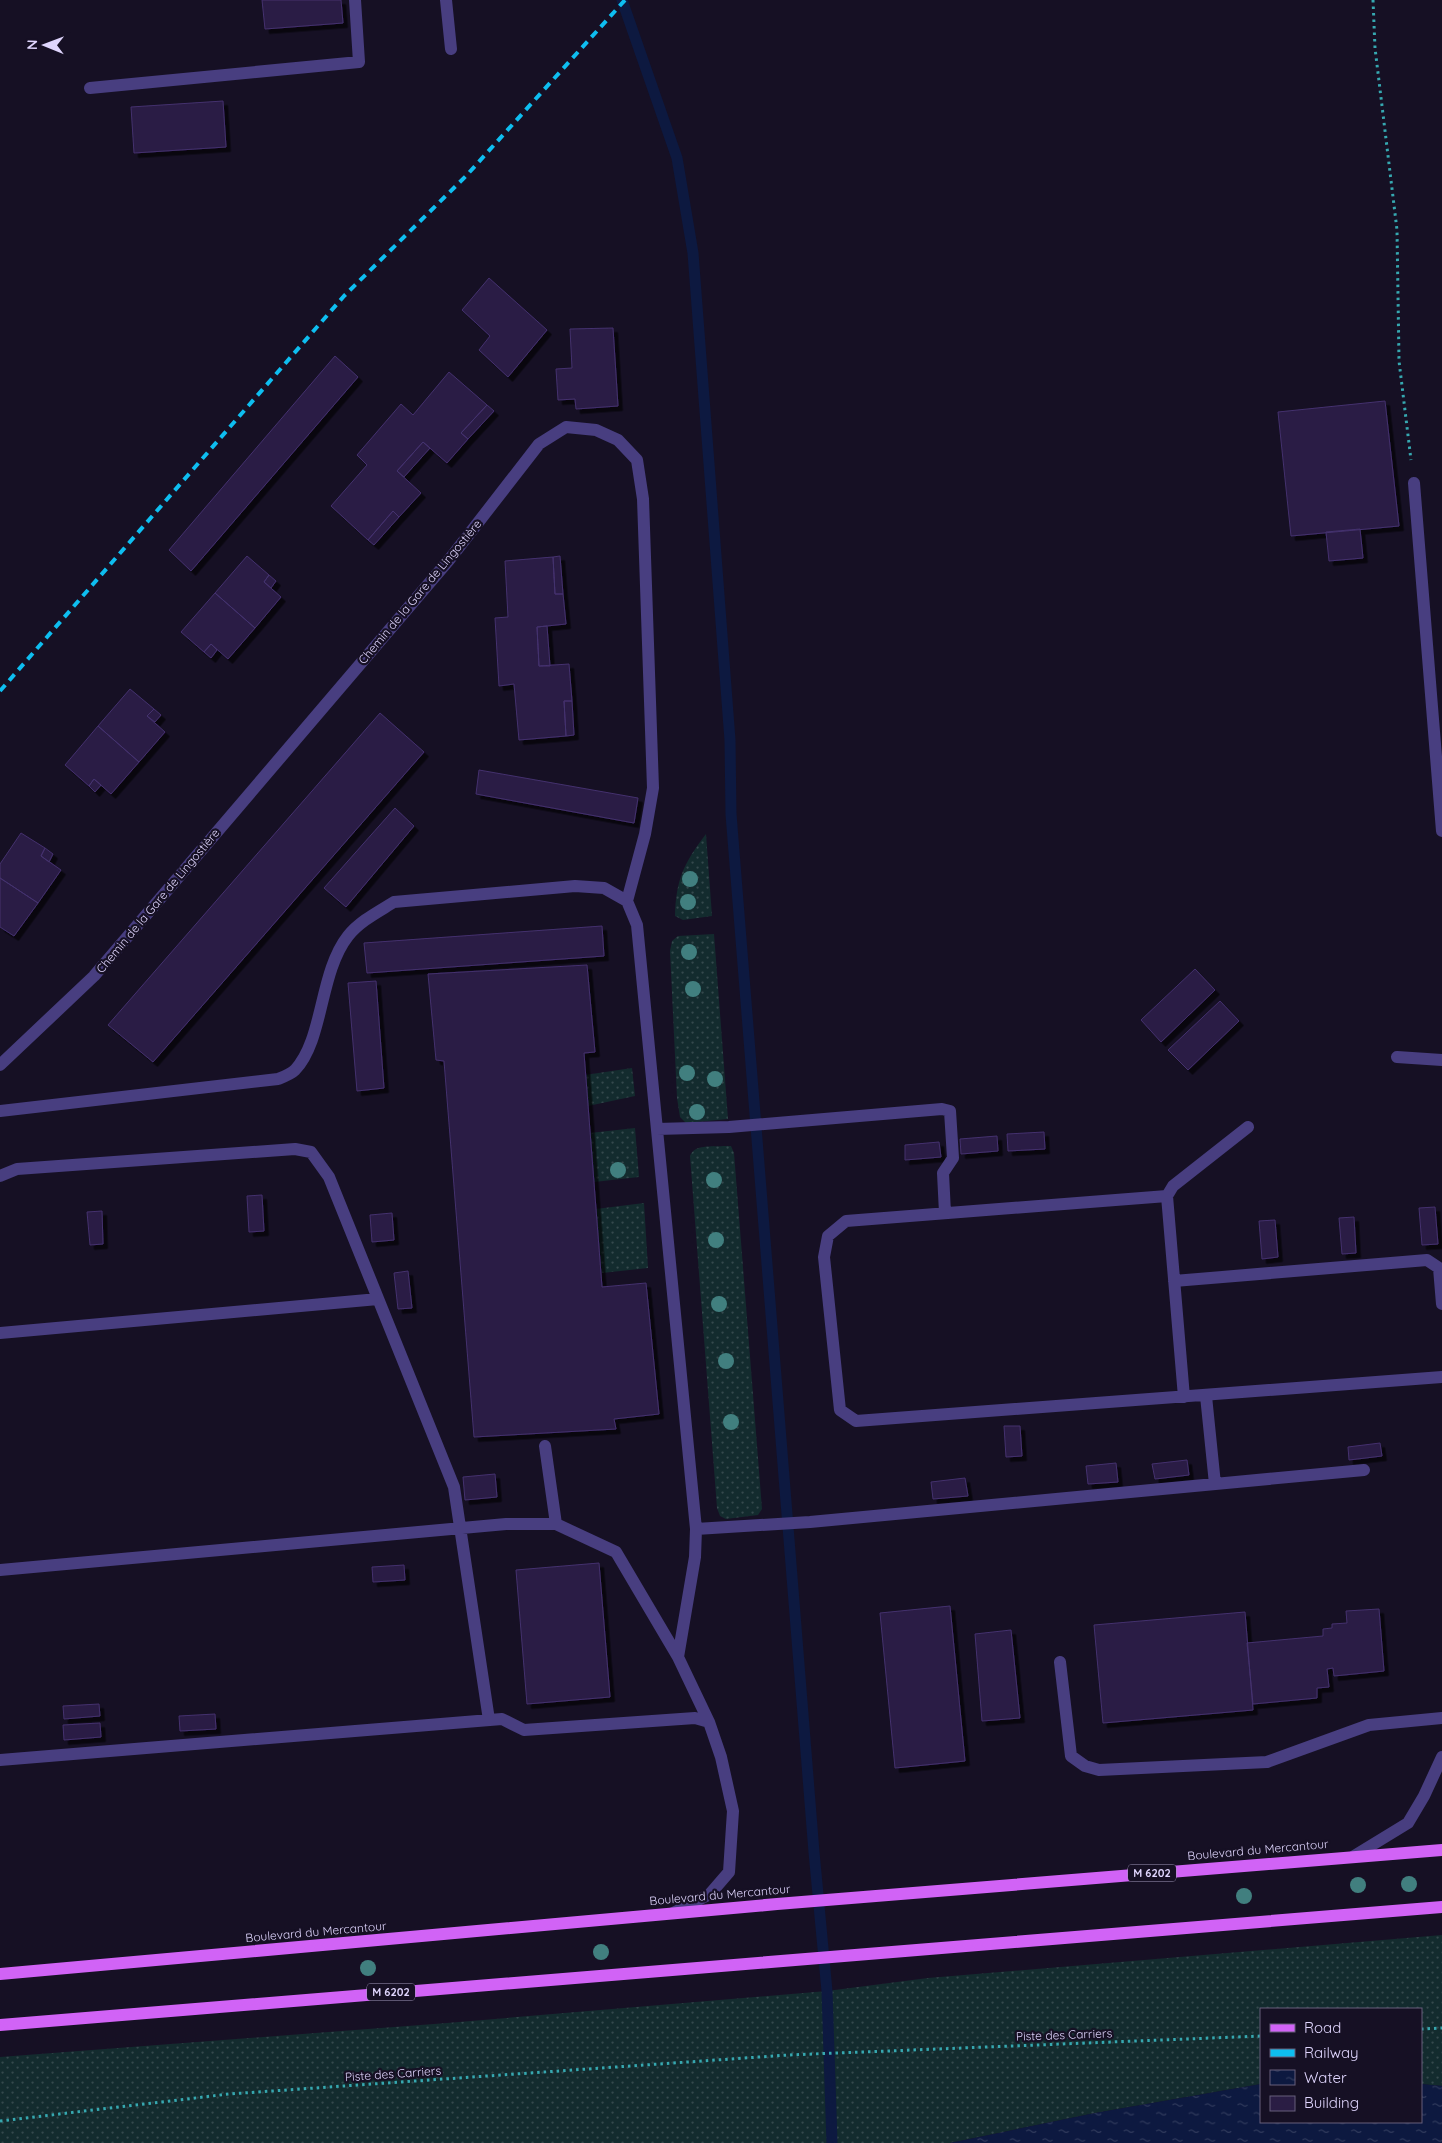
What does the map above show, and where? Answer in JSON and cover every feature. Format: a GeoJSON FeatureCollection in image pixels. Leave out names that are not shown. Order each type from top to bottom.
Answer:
{"type":"FeatureCollection","features":[{"type":"Feature","properties":{"kind":"main road","name":"Boulevard du Mercantour"},"geometry":{"type":"LineString","coordinates":[[0,1974],[777,1904],[1442,1850]]}},
{"type":"Feature","properties":{"kind":"main road","name":"M 6202"},"geometry":{"type":"LineString","coordinates":[[0,2025],[869,1952],[1442,1907]]}},
{"type":"Feature","properties":{"kind":"street"},"geometry":{"type":"LineString","coordinates":[[90,88],[359,62],[355,0]]}},
{"type":"Feature","properties":{"kind":"street"},"geometry":{"type":"LineString","coordinates":[[446,0],[451,49]]}},
{"type":"Feature","properties":{"kind":"street","name":"Chemin de la Gare de Lingostière"},"geometry":{"type":"LineString","coordinates":[[0,1065],[94,976],[449,560],[539,444],[566,427],[596,430],[618,440],[637,460],[643,499],[652,788],[645,834],[627,901]]}},
{"type":"Feature","properties":{"kind":"street"},"geometry":{"type":"LineString","coordinates":[[1414,483],[1442,831]]}},
{"type":"Feature","properties":{"kind":"street"},"geometry":{"type":"LineString","coordinates":[[0,1111],[278,1079],[294,1071],[309,1047],[331,969],[348,936],[369,917],[394,902],[575,886],[604,888],[627,901],[637,925],[696,1529],[695,1557],[678,1657]]}},
{"type":"Feature","properties":{"kind":"street"},"geometry":{"type":"LineString","coordinates":[[1397,1056],[1442,1060]]}},
{"type":"Feature","properties":{"kind":"street"},"geometry":{"type":"LineString","coordinates":[[657,1129],[729,1127],[942,1109],[950,1111],[953,1158],[943,1173],[945,1213]]}},
{"type":"Feature","properties":{"kind":"street"},"geometry":{"type":"LineString","coordinates":[[1184,1397],[1167,1196],[1173,1186],[1248,1127]]}},
{"type":"Feature","properties":{"kind":"street"},"geometry":{"type":"LineString","coordinates":[[0,1176],[17,1169],[295,1149],[311,1152],[329,1177],[454,1487],[489,1720]]}},
{"type":"Feature","properties":{"kind":"street"},"geometry":{"type":"LineString","coordinates":[[1167,1196],[846,1221],[828,1236],[824,1257],[840,1410],[856,1421],[1442,1377]]}},
{"type":"Feature","properties":{"kind":"street"},"geometry":{"type":"LineString","coordinates":[[1174,1281],[1427,1260],[1439,1268],[1442,1304]]}},
{"type":"Feature","properties":{"kind":"street"},"geometry":{"type":"LineString","coordinates":[[0,1333],[378,1299]]}},
{"type":"Feature","properties":{"kind":"street"},"geometry":{"type":"LineString","coordinates":[[1206,1396],[1215,1484]]}},
{"type":"Feature","properties":{"kind":"street"},"geometry":{"type":"LineString","coordinates":[[545,1446],[556,1524]]}},
{"type":"Feature","properties":{"kind":"street"},"geometry":{"type":"LineString","coordinates":[[696,1529],[810,1522],[1364,1470]]}},
{"type":"Feature","properties":{"kind":"street"},"geometry":{"type":"LineString","coordinates":[[0,1570],[506,1524],[556,1524],[616,1552],[678,1657],[709,1722],[721,1756],[733,1811],[729,1872],[710,1894],[673,1913]]}},
{"type":"Feature","properties":{"kind":"street"},"geometry":{"type":"LineString","coordinates":[[1060,1662],[1071,1756],[1085,1766],[1099,1770],[1267,1762],[1369,1725],[1442,1718]]}},
{"type":"Feature","properties":{"kind":"street"},"geometry":{"type":"LineString","coordinates":[[0,1760],[502,1719],[524,1730],[695,1718],[709,1722]]}},
{"type":"Feature","properties":{"kind":"street"},"geometry":{"type":"LineString","coordinates":[[1354,1856],[1408,1823],[1424,1796],[1442,1757]]}},
{"type":"Feature","properties":{"kind":"path"},"geometry":{"type":"LineString","coordinates":[[1373,0],[1375,48],[1397,230],[1398,361],[1414,483]]}},
{"type":"Feature","properties":{"kind":"path"},"geometry":{"type":"LineString","coordinates":[[1422,2029],[1442,2028]]}},
{"type":"Feature","properties":{"kind":"path","name":"Piste des Carriers"},"geometry":{"type":"LineString","coordinates":[[0,2121],[228,2094],[788,2055],[1260,2036]]}},
{"type":"Feature","properties":{"kind":"green space"},"geometry":{"type":"Polygon","coordinates":[[[706,834],[712,916],[683,920],[675,916],[679,881],[692,854],[706,834]]]}},
{"type":"Feature","properties":{"kind":"green space"},"geometry":{"type":"Polygon","coordinates":[[[714,934],[728,1119],[686,1123],[680,1117],[677,1098],[670,951],[672,941],[678,936],[714,934]]]}},
{"type":"Feature","properties":{"kind":"green space"},"geometry":{"type":"Polygon","coordinates":[[[632,1068],[635,1096],[588,1106],[585,1075],[632,1068]]]}},
{"type":"Feature","properties":{"kind":"green space"},"geometry":{"type":"Polygon","coordinates":[[[635,1128],[639,1177],[594,1182],[590,1133],[635,1128]]]}},
{"type":"Feature","properties":{"kind":"green space"},"geometry":{"type":"Polygon","coordinates":[[[731,1146],[734,1153],[762,1509],[758,1515],[726,1519],[720,1516],[717,1508],[690,1156],[692,1152],[699,1148],[731,1146]]]}},
{"type":"Feature","properties":{"kind":"green space"},"geometry":{"type":"Polygon","coordinates":[[[644,1203],[648,1268],[602,1273],[596,1209],[644,1203]]]}},
{"type":"Feature","properties":{"kind":"green space"},"geometry":{"type":"Polygon","coordinates":[[[1442,1935],[1442,2086],[1422,2084],[1422,2008],[1260,2008],[1260,2084],[1095,2113],[950,2143],[0,2143],[0,2057],[447,2023],[827,1991],[928,1978],[1442,1935]]]}},
{"type":"Feature","properties":{"kind":"water"},"geometry":{"type":"Polygon","coordinates":[[[1260,2084],[1260,2123],[1422,2123],[1422,2084],[1442,2086],[1442,2143],[950,2143],[1095,2113],[1260,2084]]]}},
{"type":"Feature","properties":{"kind":"building"},"geometry":{"type":"Polygon","coordinates":[[[262,0],[341,0],[343,23],[265,29],[262,0]]]}},
{"type":"Feature","properties":{"kind":"building"},"geometry":{"type":"Polygon","coordinates":[[[223,101],[226,147],[134,153],[131,107],[223,101]]]}},
{"type":"Feature","properties":{"kind":"building"},"geometry":{"type":"Polygon","coordinates":[[[489,278],[547,330],[508,377],[479,350],[490,336],[462,310],[489,278]]]}},
{"type":"Feature","properties":{"kind":"building"},"geometry":{"type":"Polygon","coordinates":[[[613,328],[618,406],[576,409],[575,399],[558,400],[556,369],[572,368],[570,329],[613,328]]]}},
{"type":"Feature","properties":{"kind":"building"},"geometry":{"type":"Polygon","coordinates":[[[335,356],[358,377],[191,571],[169,550],[335,356]]]}},
{"type":"Feature","properties":{"kind":"building"},"geometry":{"type":"Polygon","coordinates":[[[449,372],[487,405],[461,433],[468,439],[447,463],[423,442],[397,471],[421,493],[399,517],[393,511],[368,540],[331,506],[367,465],[357,455],[401,404],[413,415],[449,372]]]}},
{"type":"Feature","properties":{"kind":"building"},"geometry":{"type":"Polygon","coordinates":[[[1385,401],[1399,526],[1291,536],[1278,412],[1385,401]]]}},
{"type":"Feature","properties":{"kind":"building"},"geometry":{"type":"Polygon","coordinates":[[[487,405],[494,411],[468,439],[461,433],[487,405]]]}},
{"type":"Feature","properties":{"kind":"building"},"geometry":{"type":"Polygon","coordinates":[[[423,442],[430,448],[404,477],[397,471],[423,442]]]}},
{"type":"Feature","properties":{"kind":"building"},"geometry":{"type":"Polygon","coordinates":[[[393,511],[399,517],[374,545],[368,540],[393,511]]]}},
{"type":"Feature","properties":{"kind":"building"},"geometry":{"type":"Polygon","coordinates":[[[1360,529],[1363,558],[1329,561],[1326,532],[1360,529]]]}},
{"type":"Feature","properties":{"kind":"building"},"geometry":{"type":"Polygon","coordinates":[[[247,556],[269,575],[264,582],[281,597],[255,628],[215,593],[247,556]]]}},
{"type":"Feature","properties":{"kind":"building"},"geometry":{"type":"Polygon","coordinates":[[[560,556],[563,594],[555,594],[553,557],[560,556]]]}},
{"type":"Feature","properties":{"kind":"building"},"geometry":{"type":"Polygon","coordinates":[[[553,557],[555,594],[563,594],[566,624],[537,627],[539,666],[569,664],[572,701],[564,701],[566,736],[519,740],[514,684],[499,686],[495,618],[508,617],[505,561],[553,557]]]}},
{"type":"Feature","properties":{"kind":"building"},"geometry":{"type":"Polygon","coordinates":[[[269,575],[276,581],[271,588],[264,582],[269,575]]]}},
{"type":"Feature","properties":{"kind":"building"},"geometry":{"type":"Polygon","coordinates":[[[215,593],[255,628],[228,659],[211,644],[204,652],[181,632],[215,593]]]}},
{"type":"Feature","properties":{"kind":"building"},"geometry":{"type":"Polygon","coordinates":[[[547,626],[550,666],[539,666],[537,627],[547,626]]]}},
{"type":"Feature","properties":{"kind":"building"},"geometry":{"type":"Polygon","coordinates":[[[211,644],[217,650],[211,658],[204,652],[211,644]]]}},
{"type":"Feature","properties":{"kind":"building"},"geometry":{"type":"Polygon","coordinates":[[[130,689],[154,709],[147,716],[165,732],[139,762],[98,726],[130,689]]]}},
{"type":"Feature","properties":{"kind":"building"},"geometry":{"type":"Polygon","coordinates":[[[564,701],[572,701],[574,735],[566,736],[564,701]]]}},
{"type":"Feature","properties":{"kind":"building"},"geometry":{"type":"Polygon","coordinates":[[[154,709],[161,715],[155,722],[147,716],[154,709]]]}},
{"type":"Feature","properties":{"kind":"building"},"geometry":{"type":"Polygon","coordinates":[[[380,713],[424,752],[153,1062],[108,1025],[380,713]]]}},
{"type":"Feature","properties":{"kind":"building"},"geometry":{"type":"Polygon","coordinates":[[[98,726],[139,762],[111,794],[94,779],[89,786],[65,765],[98,726]]]}},
{"type":"Feature","properties":{"kind":"building"},"geometry":{"type":"Polygon","coordinates":[[[479,770],[638,798],[634,823],[476,794],[479,770]]]}},
{"type":"Feature","properties":{"kind":"building"},"geometry":{"type":"Polygon","coordinates":[[[94,779],[101,785],[95,792],[89,786],[94,779]]]}},
{"type":"Feature","properties":{"kind":"building"},"geometry":{"type":"Polygon","coordinates":[[[395,808],[414,826],[346,907],[324,888],[395,808]]]}},
{"type":"Feature","properties":{"kind":"building"},"geometry":{"type":"Polygon","coordinates":[[[21,833],[45,848],[41,856],[61,870],[38,903],[0,878],[0,864],[21,833]]]}},
{"type":"Feature","properties":{"kind":"building"},"geometry":{"type":"Polygon","coordinates":[[[45,848],[53,854],[49,862],[41,856],[45,848]]]}},
{"type":"Feature","properties":{"kind":"building"},"geometry":{"type":"Polygon","coordinates":[[[0,878],[38,903],[14,936],[0,927],[0,878]]]}},
{"type":"Feature","properties":{"kind":"building"},"geometry":{"type":"Polygon","coordinates":[[[602,926],[604,956],[367,973],[364,943],[602,926]]]}},
{"type":"Feature","properties":{"kind":"building"},"geometry":{"type":"Polygon","coordinates":[[[587,965],[595,1052],[584,1053],[602,1287],[646,1283],[659,1414],[614,1419],[616,1429],[474,1437],[444,1061],[436,1060],[428,974],[587,965]]]}},
{"type":"Feature","properties":{"kind":"building"},"geometry":{"type":"Polygon","coordinates":[[[1195,969],[1215,990],[1161,1042],[1141,1020],[1195,969]]]}},
{"type":"Feature","properties":{"kind":"building"},"geometry":{"type":"Polygon","coordinates":[[[376,981],[384,1088],[357,1091],[348,983],[376,981]]]}},
{"type":"Feature","properties":{"kind":"building"},"geometry":{"type":"Polygon","coordinates":[[[1220,1001],[1239,1021],[1188,1070],[1168,1050],[1220,1001]]]}},
{"type":"Feature","properties":{"kind":"building"},"geometry":{"type":"Polygon","coordinates":[[[1044,1132],[1045,1149],[1008,1151],[1007,1134],[1044,1132]]]}},
{"type":"Feature","properties":{"kind":"building"},"geometry":{"type":"Polygon","coordinates":[[[997,1136],[998,1151],[961,1154],[960,1139],[997,1136]]]}},
{"type":"Feature","properties":{"kind":"building"},"geometry":{"type":"Polygon","coordinates":[[[939,1142],[941,1157],[905,1160],[905,1145],[939,1142]]]}},
{"type":"Feature","properties":{"kind":"building"},"geometry":{"type":"Polygon","coordinates":[[[262,1195],[264,1231],[249,1232],[247,1196],[262,1195]]]}},
{"type":"Feature","properties":{"kind":"building"},"geometry":{"type":"Polygon","coordinates":[[[1435,1207],[1438,1244],[1422,1245],[1419,1208],[1435,1207]]]}},
{"type":"Feature","properties":{"kind":"building"},"geometry":{"type":"Polygon","coordinates":[[[102,1211],[103,1244],[90,1245],[87,1212],[102,1211]]]}},
{"type":"Feature","properties":{"kind":"building"},"geometry":{"type":"Polygon","coordinates":[[[392,1213],[394,1240],[372,1242],[370,1215],[392,1213]]]}},
{"type":"Feature","properties":{"kind":"building"},"geometry":{"type":"Polygon","coordinates":[[[1354,1217],[1356,1253],[1342,1254],[1339,1218],[1354,1217]]]}},
{"type":"Feature","properties":{"kind":"building"},"geometry":{"type":"Polygon","coordinates":[[[1275,1220],[1278,1257],[1262,1259],[1259,1221],[1275,1220]]]}},
{"type":"Feature","properties":{"kind":"building"},"geometry":{"type":"Polygon","coordinates":[[[408,1271],[412,1308],[398,1309],[394,1273],[408,1271]]]}},
{"type":"Feature","properties":{"kind":"building"},"geometry":{"type":"Polygon","coordinates":[[[1004,1426],[1020,1426],[1022,1456],[1006,1457],[1004,1426]]]}},
{"type":"Feature","properties":{"kind":"building"},"geometry":{"type":"Polygon","coordinates":[[[1380,1443],[1382,1456],[1349,1460],[1348,1447],[1380,1443]]]}},
{"type":"Feature","properties":{"kind":"building"},"geometry":{"type":"Polygon","coordinates":[[[1187,1460],[1189,1475],[1155,1479],[1152,1464],[1187,1460]]]}},
{"type":"Feature","properties":{"kind":"building"},"geometry":{"type":"Polygon","coordinates":[[[1116,1463],[1118,1482],[1088,1484],[1086,1466],[1116,1463]]]}},
{"type":"Feature","properties":{"kind":"building"},"geometry":{"type":"Polygon","coordinates":[[[495,1474],[497,1497],[465,1500],[463,1477],[495,1474]]]}},
{"type":"Feature","properties":{"kind":"building"},"geometry":{"type":"Polygon","coordinates":[[[965,1478],[968,1496],[933,1499],[931,1482],[965,1478]]]}},
{"type":"Feature","properties":{"kind":"building"},"geometry":{"type":"Polygon","coordinates":[[[599,1563],[610,1697],[527,1704],[516,1570],[599,1563]]]}},
{"type":"Feature","properties":{"kind":"building"},"geometry":{"type":"Polygon","coordinates":[[[404,1565],[405,1580],[373,1582],[372,1567],[404,1565]]]}},
{"type":"Feature","properties":{"kind":"building"},"geometry":{"type":"Polygon","coordinates":[[[950,1606],[965,1761],[895,1768],[880,1613],[950,1606]]]}},
{"type":"Feature","properties":{"kind":"building"},"geometry":{"type":"Polygon","coordinates":[[[1379,1609],[1384,1671],[1334,1676],[1333,1668],[1327,1669],[1329,1687],[1317,1688],[1317,1698],[1253,1704],[1247,1643],[1323,1636],[1323,1629],[1332,1628],[1332,1624],[1347,1623],[1346,1611],[1379,1609]]]}},
{"type":"Feature","properties":{"kind":"building"},"geometry":{"type":"Polygon","coordinates":[[[1245,1612],[1253,1710],[1103,1723],[1094,1625],[1245,1612]]]}},
{"type":"Feature","properties":{"kind":"building"},"geometry":{"type":"Polygon","coordinates":[[[1011,1630],[1020,1718],[982,1721],[975,1634],[1011,1630]]]}},
{"type":"Feature","properties":{"kind":"building"},"geometry":{"type":"Polygon","coordinates":[[[99,1704],[100,1716],[64,1719],[63,1706],[99,1704]]]}},
{"type":"Feature","properties":{"kind":"building"},"geometry":{"type":"Polygon","coordinates":[[[215,1714],[216,1729],[180,1731],[179,1716],[215,1714]]]}},
{"type":"Feature","properties":{"kind":"building"},"geometry":{"type":"Polygon","coordinates":[[[100,1723],[101,1737],[64,1740],[63,1725],[100,1723]]]}},
{"type":"Feature","properties":{"kind":"waterway"},"geometry":{"type":"LineString","coordinates":[[622,0],[677,158],[693,253],[730,740],[731,814],[814,1852],[827,1991],[832,2143]]}},
{"type":"Feature","properties":{"kind":"railway"},"geometry":{"type":"LineString","coordinates":[[0,691],[344,296],[466,176],[625,0]]}}]}
